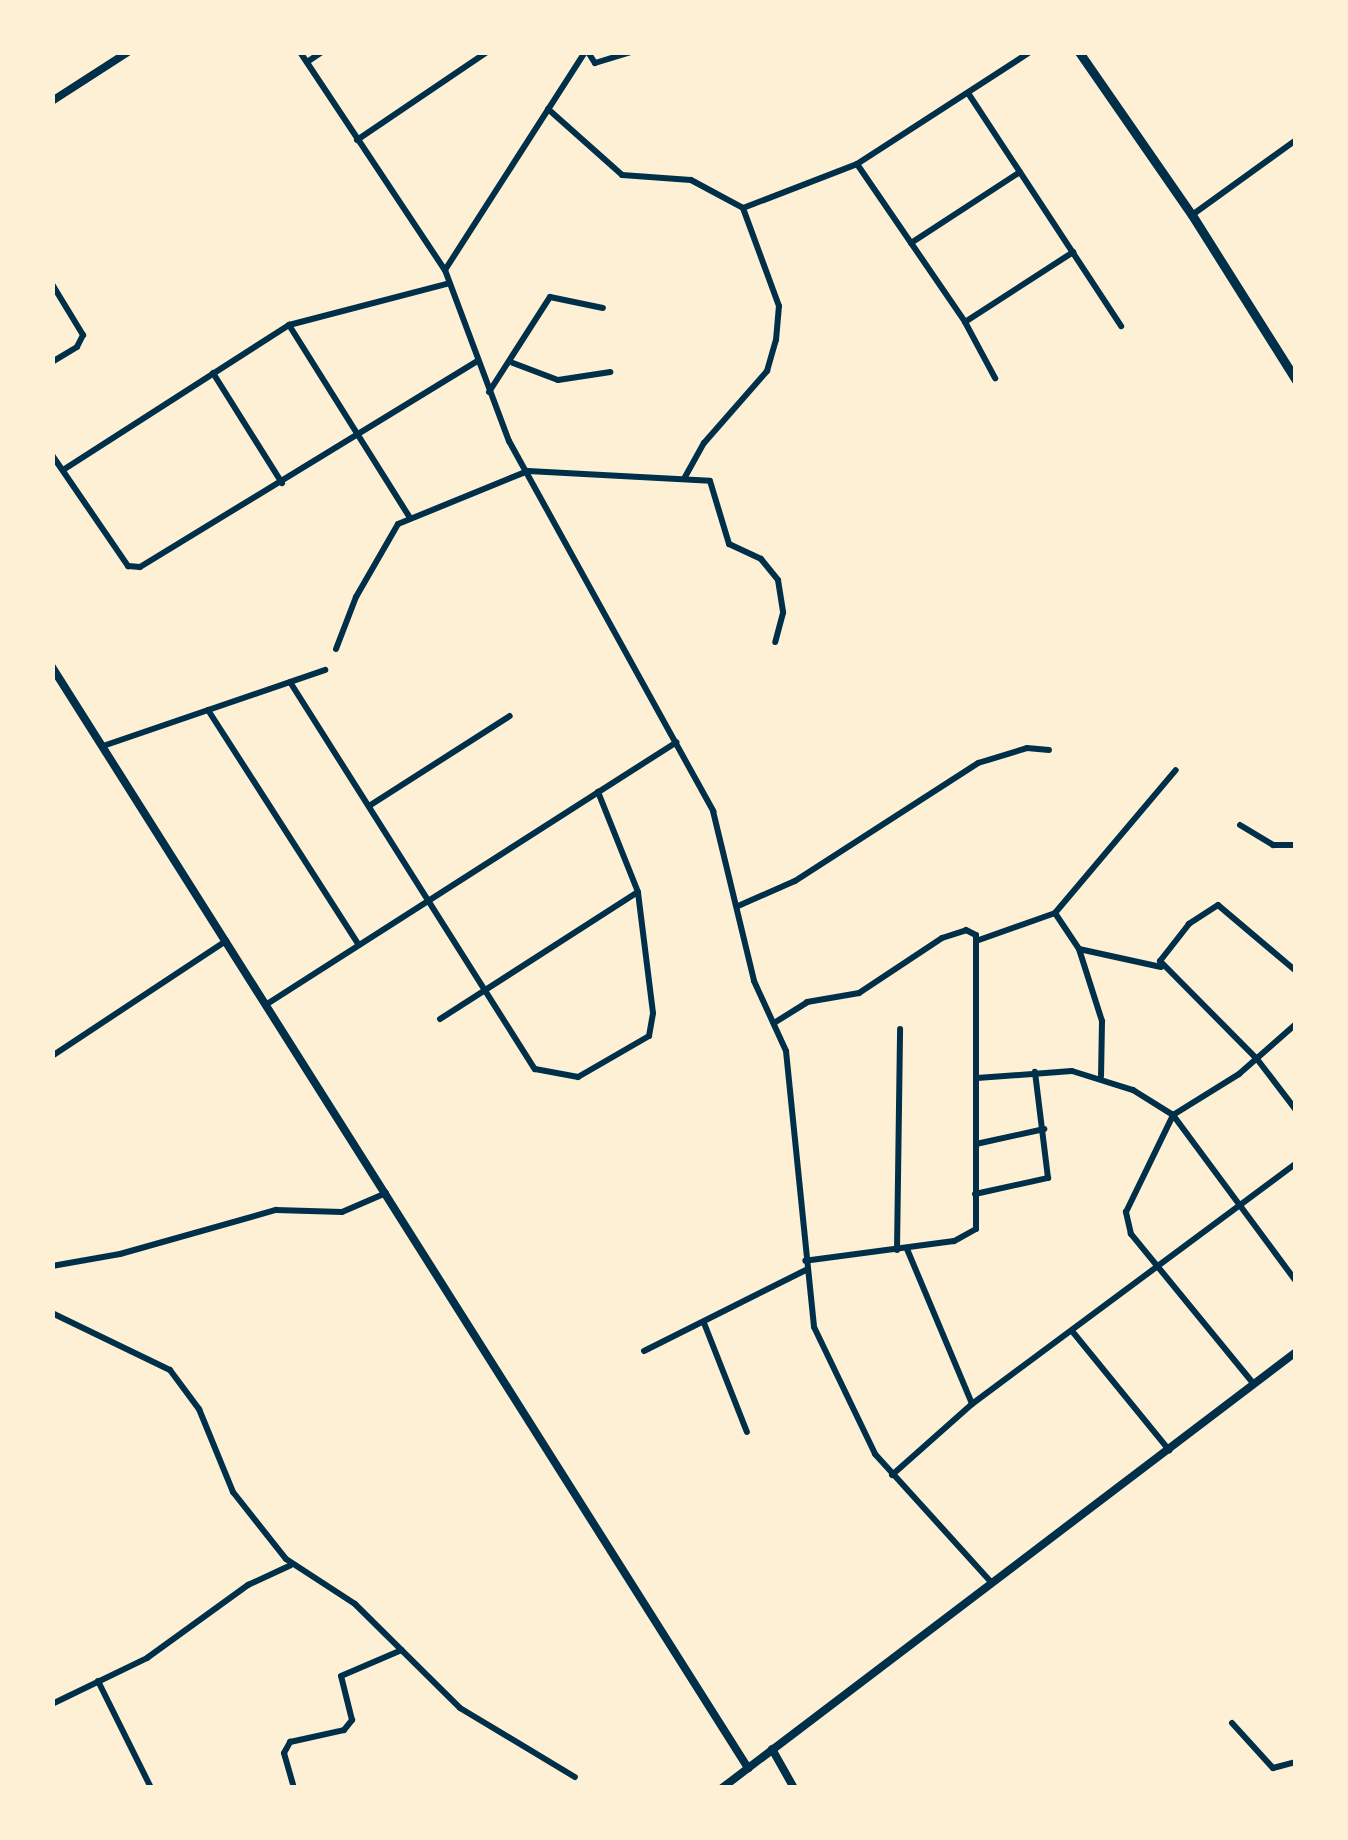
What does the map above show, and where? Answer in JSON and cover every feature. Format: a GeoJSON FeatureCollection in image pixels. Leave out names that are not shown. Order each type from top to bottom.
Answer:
{"type":"FeatureCollection","features":[{"type":"Feature","properties":{"kind":"main road"},"geometry":{"type":"LineString","coordinates":[[1079,52],[1192,215],[1296,380]]}},
{"type":"Feature","properties":{"kind":"street"},"geometry":{"type":"LineString","coordinates":[[52,101],[128,52]]}},
{"type":"Feature","properties":{"kind":"street"},"geometry":{"type":"LineString","coordinates":[[300,52],[445,270],[489,392],[720,829],[754,981],[788,1066],[806,1266],[822,1346],[866,1440],[992,1583]]}},
{"type":"Feature","properties":{"kind":"street"},"geometry":{"type":"LineString","coordinates":[[307,62],[322,52]]}},
{"type":"Feature","properties":{"kind":"street"},"geometry":{"type":"LineString","coordinates":[[357,140],[488,52]]}},
{"type":"Feature","properties":{"kind":"street"},"geometry":{"type":"LineString","coordinates":[[445,270],[587,52],[595,63],[630,52]]}},
{"type":"Feature","properties":{"kind":"street"},"geometry":{"type":"LineString","coordinates":[[743,208],[857,164],[1030,52]]}},
{"type":"Feature","properties":{"kind":"street"},"geometry":{"type":"LineString","coordinates":[[968,93],[1121,326]]}},
{"type":"Feature","properties":{"kind":"street"},"geometry":{"type":"LineString","coordinates":[[548,109],[622,175],[692,180],[743,208],[780,306],[767,371],[704,443],[685,478]]}},
{"type":"Feature","properties":{"kind":"street"},"geometry":{"type":"LineString","coordinates":[[1192,215],[1296,140]]}},
{"type":"Feature","properties":{"kind":"street"},"geometry":{"type":"LineString","coordinates":[[857,164],[965,322],[995,378]]}},
{"type":"Feature","properties":{"kind":"street"},"geometry":{"type":"LineString","coordinates":[[911,244],[1020,172]]}},
{"type":"Feature","properties":{"kind":"street"},"geometry":{"type":"LineString","coordinates":[[965,322],[1072,252]]}},
{"type":"Feature","properties":{"kind":"street"},"geometry":{"type":"LineString","coordinates":[[62,470],[289,325],[450,282]]}},
{"type":"Feature","properties":{"kind":"street"},"geometry":{"type":"LineString","coordinates":[[52,284],[82,336],[77,347],[52,362]]}},
{"type":"Feature","properties":{"kind":"street"},"geometry":{"type":"LineString","coordinates":[[489,392],[513,363],[550,297],[603,308]]}},
{"type":"Feature","properties":{"kind":"street"},"geometry":{"type":"LineString","coordinates":[[289,325],[410,516]]}},
{"type":"Feature","properties":{"kind":"street"},"geometry":{"type":"LineString","coordinates":[[52,454],[134,567],[148,565],[478,361]]}},
{"type":"Feature","properties":{"kind":"street"},"geometry":{"type":"LineString","coordinates":[[513,363],[558,380],[610,372]]}},
{"type":"Feature","properties":{"kind":"street"},"geometry":{"type":"LineString","coordinates":[[213,374],[282,483]]}},
{"type":"Feature","properties":{"kind":"street"},"geometry":{"type":"LineString","coordinates":[[336,649],[363,584],[390,536],[410,516],[528,471],[710,481],[728,544],[761,559],[778,580],[783,614],[776,642]]}},
{"type":"Feature","properties":{"kind":"street"},"geometry":{"type":"LineString","coordinates":[[52,667],[748,1768]]}},
{"type":"Feature","properties":{"kind":"street"},"geometry":{"type":"LineString","coordinates":[[103,746],[325,670]]}},
{"type":"Feature","properties":{"kind":"street"},"geometry":{"type":"LineString","coordinates":[[290,682],[534,1070],[578,1077],[648,1036],[653,1013],[638,892],[598,792]]}},
{"type":"Feature","properties":{"kind":"street"},"geometry":{"type":"LineString","coordinates":[[208,710],[359,945]]}},
{"type":"Feature","properties":{"kind":"street"},"geometry":{"type":"LineString","coordinates":[[369,806],[510,716]]}},
{"type":"Feature","properties":{"kind":"street"},"geometry":{"type":"LineString","coordinates":[[267,1004],[676,742]]}},
{"type":"Feature","properties":{"kind":"street"},"geometry":{"type":"LineString","coordinates":[[738,906],[795,882],[967,768],[1006,752],[1048,750]]}},
{"type":"Feature","properties":{"kind":"street"},"geometry":{"type":"LineString","coordinates":[[976,941],[1055,913],[1176,770]]}},
{"type":"Feature","properties":{"kind":"street"},"geometry":{"type":"LineString","coordinates":[[1240,826],[1273,845],[1296,844]]}},
{"type":"Feature","properties":{"kind":"street"},"geometry":{"type":"LineString","coordinates":[[440,1019],[638,892]]}},
{"type":"Feature","properties":{"kind":"street"},"geometry":{"type":"LineString","coordinates":[[1162,967],[1164,951],[1218,905],[1296,971]]}},
{"type":"Feature","properties":{"kind":"street"},"geometry":{"type":"LineString","coordinates":[[1055,913],[1079,950],[1102,1021],[1102,1076]]}},
{"type":"Feature","properties":{"kind":"street"},"geometry":{"type":"LineString","coordinates":[[644,1351],[806,1266],[972,1234],[976,941],[966,930],[942,938],[859,993],[807,1002],[774,1023]]}},
{"type":"Feature","properties":{"kind":"street"},"geometry":{"type":"LineString","coordinates":[[52,1056],[227,941]]}},
{"type":"Feature","properties":{"kind":"street"},"geometry":{"type":"LineString","coordinates":[[1079,950],[1162,967],[1257,1058],[1296,1110]]}},
{"type":"Feature","properties":{"kind":"street"},"geometry":{"type":"LineString","coordinates":[[1253,1383],[1125,1223],[1173,1116],[1257,1058],[1296,1024]]}},
{"type":"Feature","properties":{"kind":"street"},"geometry":{"type":"LineString","coordinates":[[897,1250],[900,1029]]}},
{"type":"Feature","properties":{"kind":"street"},"geometry":{"type":"LineString","coordinates":[[977,1078],[1036,1072],[1102,1076],[1173,1116],[1296,1281]]}},
{"type":"Feature","properties":{"kind":"street"},"geometry":{"type":"LineString","coordinates":[[975,1194],[1046,1181],[1036,1072]]}},
{"type":"Feature","properties":{"kind":"street"},"geometry":{"type":"LineString","coordinates":[[976,1144],[1044,1129]]}},
{"type":"Feature","properties":{"kind":"street"},"geometry":{"type":"LineString","coordinates":[[892,1474],[972,1404],[1296,1163]]}},
{"type":"Feature","properties":{"kind":"street"},"geometry":{"type":"LineString","coordinates":[[52,1266],[136,1250],[276,1210],[342,1212],[386,1193]]}},
{"type":"Feature","properties":{"kind":"street"},"geometry":{"type":"LineString","coordinates":[[907,1249],[972,1404]]}},
{"type":"Feature","properties":{"kind":"street"},"geometry":{"type":"LineString","coordinates":[[52,1313],[170,1370],[199,1408],[232,1492],[291,1565],[355,1604],[460,1708],[575,1777]]}},
{"type":"Feature","properties":{"kind":"street"},"geometry":{"type":"LineString","coordinates":[[704,1322],[748,1432]]}},
{"type":"Feature","properties":{"kind":"street"},"geometry":{"type":"LineString","coordinates":[[1072,1331],[1168,1450]]}},
{"type":"Feature","properties":{"kind":"street"},"geometry":{"type":"LineString","coordinates":[[722,1788],[1296,1352]]}},
{"type":"Feature","properties":{"kind":"street"},"geometry":{"type":"LineString","coordinates":[[52,1704],[98,1682],[291,1565]]}},
{"type":"Feature","properties":{"kind":"street"},"geometry":{"type":"LineString","coordinates":[[294,1788],[284,1752],[290,1742],[344,1730],[352,1720],[341,1676],[402,1650]]}},
{"type":"Feature","properties":{"kind":"street"},"geometry":{"type":"LineString","coordinates":[[98,1682],[151,1788]]}},
{"type":"Feature","properties":{"kind":"street"},"geometry":{"type":"LineString","coordinates":[[1232,1722],[1274,1768],[1296,1762]]}},
{"type":"Feature","properties":{"kind":"street"},"geometry":{"type":"LineString","coordinates":[[772,1749],[794,1788]]}}]}
